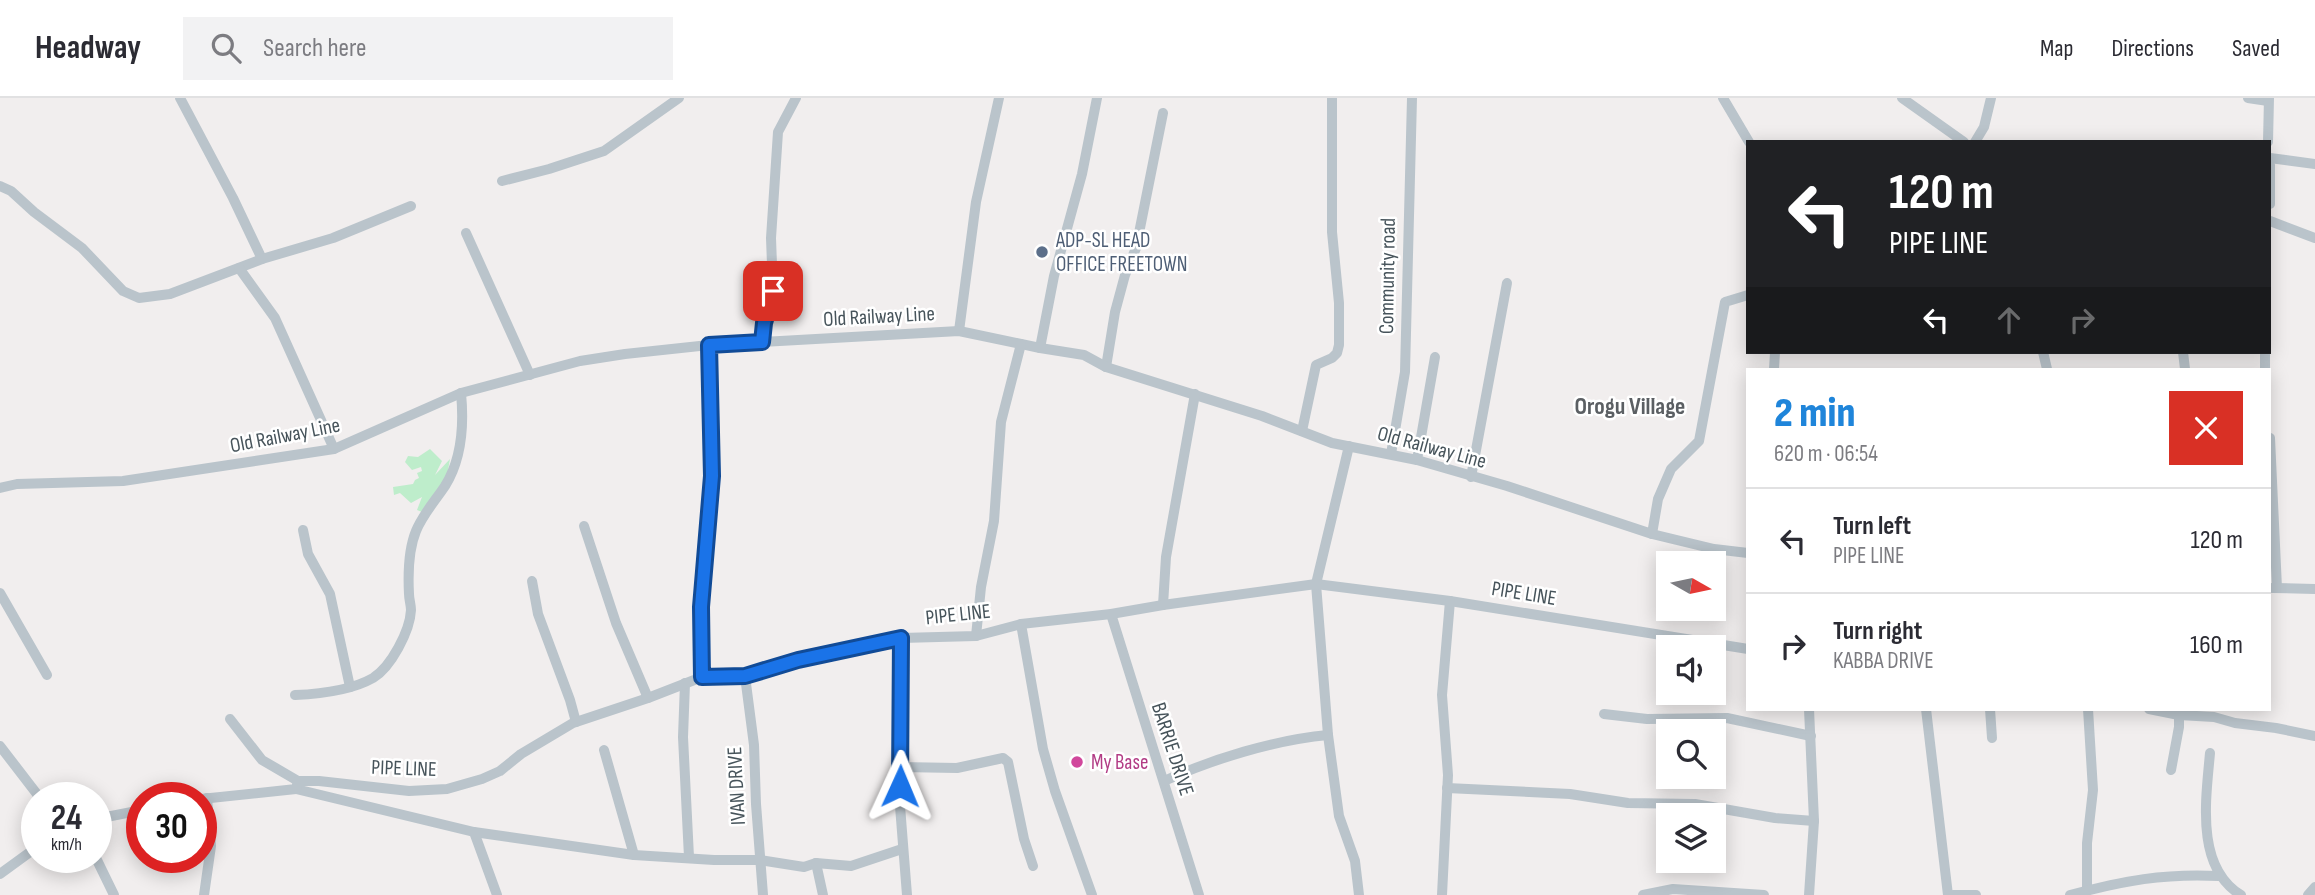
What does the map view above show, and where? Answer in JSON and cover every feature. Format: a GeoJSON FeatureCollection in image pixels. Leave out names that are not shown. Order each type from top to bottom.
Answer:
{"type":"FeatureCollection","features":[{"type":"Feature","properties":{"kind":"street"},"geometry":{"type":"LineString","coordinates":[[180,98],[262,259]]}},
{"type":"Feature","properties":{"kind":"street"},"geometry":{"type":"LineString","coordinates":[[502,181],[604,151],[679,98]]}},
{"type":"Feature","properties":{"kind":"street"},"geometry":{"type":"LineString","coordinates":[[762,342],[773,291],[771,238],[778,132],[796,98]]}},
{"type":"Feature","properties":{"kind":"street"},"geometry":{"type":"LineString","coordinates":[[959,331],[976,202],[999,98]]}},
{"type":"Feature","properties":{"kind":"street"},"geometry":{"type":"LineString","coordinates":[[1040,348],[1054,276],[1082,174],[1097,98]]}},
{"type":"Feature","properties":{"kind":"street"},"geometry":{"type":"LineString","coordinates":[[1302,431],[1316,365],[1332,359],[1339,345],[1339,303],[1332,232],[1332,98]]}},
{"type":"Feature","properties":{"kind":"street","name":"Community road"},"geometry":{"type":"LineString","coordinates":[[1391,454],[1405,372],[1412,98]]}},
{"type":"Feature","properties":{"kind":"street"},"geometry":{"type":"LineString","coordinates":[[1723,98],[1748,140]]}},
{"type":"Feature","properties":{"kind":"street"},"geometry":{"type":"LineString","coordinates":[[1902,98],[1961,140]]}},
{"type":"Feature","properties":{"kind":"street"},"geometry":{"type":"LineString","coordinates":[[1976,140],[1984,127],[1991,98]]}},
{"type":"Feature","properties":{"kind":"street"},"geometry":{"type":"LineString","coordinates":[[2248,98],[2268,100],[2268,140]]}},
{"type":"Feature","properties":{"kind":"street"},"geometry":{"type":"LineString","coordinates":[[1106,367],[1115,312],[1136,248],[1163,113]]}},
{"type":"Feature","properties":{"kind":"street"},"geometry":{"type":"LineString","coordinates":[[2271,158],[2315,164]]}},
{"type":"Feature","properties":{"kind":"street"},"geometry":{"type":"LineString","coordinates":[[0,186],[11,191],[82,248],[114,283],[139,298],[170,294],[262,259],[333,238],[411,206]]}},
{"type":"Feature","properties":{"kind":"street"},"geometry":{"type":"LineString","coordinates":[[2271,221],[2315,239]]}},
{"type":"Feature","properties":{"kind":"street"},"geometry":{"type":"LineString","coordinates":[[466,233],[530,375]]}},
{"type":"Feature","properties":{"kind":"street"},"geometry":{"type":"LineString","coordinates":[[239,268],[275,318],[334,449]]}},
{"type":"Feature","properties":{"kind":"street"},"geometry":{"type":"LineString","coordinates":[[1471,477],[1507,283]]}},
{"type":"Feature","properties":{"kind":"street"},"geometry":{"type":"LineString","coordinates":[[1653,534],[1658,499],[1671,469],[1699,441],[1725,302],[1746,296]]}},
{"type":"Feature","properties":{"kind":"street","name":"Old Railway Line"},"geometry":{"type":"LineString","coordinates":[[0,488],[17,484],[123,481],[334,449],[461,393],[580,361],[709,345],[959,331],[1084,355],[1106,367],[1195,394],[1332,443],[1417,460],[1507,486],[1653,534],[1714,549],[1746,553]]}},
{"type":"Feature","properties":{"kind":"street"},"geometry":{"type":"LineString","coordinates":[[976,636],[981,587],[995,521],[1001,422],[1021,344]]}},
{"type":"Feature","properties":{"kind":"street"},"geometry":{"type":"LineString","coordinates":[[702,677],[701,607],[712,476],[709,345]]}},
{"type":"Feature","properties":{"kind":"street"},"geometry":{"type":"LineString","coordinates":[[1417,460],[1435,357]]}},
{"type":"Feature","properties":{"kind":"street"},"geometry":{"type":"LineString","coordinates":[[295,695],[350,687],[375,677],[393,658],[404,636],[411,611],[409,594],[415,533],[428,508],[446,484],[458,453],[464,422],[461,393]]}},
{"type":"Feature","properties":{"kind":"street"},"geometry":{"type":"LineString","coordinates":[[1163,605],[1166,557],[1195,394]]}},
{"type":"Feature","properties":{"kind":"street"},"geometry":{"type":"LineString","coordinates":[[1349,446],[1316,584],[1328,735],[1339,816],[1354,861],[1359,895]]}},
{"type":"Feature","properties":{"kind":"street"},"geometry":{"type":"LineString","coordinates":[[2271,488],[2273,588],[2315,589]]}},
{"type":"Feature","properties":{"kind":"street"},"geometry":{"type":"LineString","coordinates":[[584,526],[616,623],[649,698]]}},
{"type":"Feature","properties":{"kind":"street"},"geometry":{"type":"LineString","coordinates":[[303,530],[308,554],[330,594],[350,687]]}},
{"type":"Feature","properties":{"kind":"street"},"geometry":{"type":"LineString","coordinates":[[532,581],[538,614],[576,722]]}},
{"type":"Feature","properties":{"kind":"street","name":"PIPE LINE"},"geometry":{"type":"LineString","coordinates":[[217,796],[319,781],[409,791],[447,789],[500,771],[521,754],[576,722],[702,677],[745,676],[798,660],[901,638],[976,636],[1020,624],[1111,614],[1316,584],[1450,600],[1746,649]]}},
{"type":"Feature","properties":{"kind":"street"},"geometry":{"type":"LineString","coordinates":[[0,593],[47,675]]}},
{"type":"Feature","properties":{"kind":"street"},"geometry":{"type":"LineString","coordinates":[[1442,895],[1447,788],[1442,695],[1450,600]]}},
{"type":"Feature","properties":{"kind":"street","name":"BARRIE DRIVE"},"geometry":{"type":"LineString","coordinates":[[1111,614],[1199,895]]}},
{"type":"Feature","properties":{"kind":"street"},"geometry":{"type":"LineString","coordinates":[[1020,624],[1043,749],[1092,895]]}},
{"type":"Feature","properties":{"kind":"street"},"geometry":{"type":"LineString","coordinates":[[901,638],[900,767],[902,849],[907,895]]}},
{"type":"Feature","properties":{"kind":"street","name":"IVAN DRIVE"},"geometry":{"type":"LineString","coordinates":[[745,676],[754,745],[763,895]]}},
{"type":"Feature","properties":{"kind":"street"},"geometry":{"type":"LineString","coordinates":[[685,684],[683,737],[689,857]]}},
{"type":"Feature","properties":{"kind":"street"},"geometry":{"type":"LineString","coordinates":[[1809,895],[1814,821],[1810,711]]}},
{"type":"Feature","properties":{"kind":"street"},"geometry":{"type":"LineString","coordinates":[[1926,711],[1951,895],[1976,895]]}},
{"type":"Feature","properties":{"kind":"street"},"geometry":{"type":"LineString","coordinates":[[1990,711],[1992,738]]}},
{"type":"Feature","properties":{"kind":"street"},"geometry":{"type":"LineString","coordinates":[[2087,891],[2087,843],[2093,789],[2088,711]]}},
{"type":"Feature","properties":{"kind":"street"},"geometry":{"type":"LineString","coordinates":[[2171,770],[2179,712],[2215,713],[2235,723],[2315,736]]}},
{"type":"Feature","properties":{"kind":"street"},"geometry":{"type":"LineString","coordinates":[[1604,715],[1647,719],[1727,718],[1811,736]]}},
{"type":"Feature","properties":{"kind":"street"},"geometry":{"type":"LineString","coordinates":[[230,719],[262,761],[297,785],[474,832],[634,855],[760,860],[804,867],[816,863],[851,866],[902,849]]}},
{"type":"Feature","properties":{"kind":"street"},"geometry":{"type":"LineString","coordinates":[[1164,781],[1225,758],[1312,736],[1328,735]]}},
{"type":"Feature","properties":{"kind":"street"},"geometry":{"type":"LineString","coordinates":[[0,746],[28,782]]}},
{"type":"Feature","properties":{"kind":"street"},"geometry":{"type":"LineString","coordinates":[[604,750],[634,855]]}},
{"type":"Feature","properties":{"kind":"street"},"geometry":{"type":"LineString","coordinates":[[2210,753],[2206,818],[2208,841],[2219,876],[2241,895]]}},
{"type":"Feature","properties":{"kind":"street"},"geometry":{"type":"LineString","coordinates":[[900,767],[957,768],[1003,758],[1008,762],[1024,839],[1033,866]]}},
{"type":"Feature","properties":{"kind":"street"},"geometry":{"type":"LineString","coordinates":[[1447,788],[1570,794],[1628,803],[1695,804],[1775,818],[1814,821]]}},
{"type":"Feature","properties":{"kind":"street"},"geometry":{"type":"LineString","coordinates":[[474,832],[497,895]]}},
{"type":"Feature","properties":{"kind":"street"},"geometry":{"type":"LineString","coordinates":[[0,874],[21,859]]}},
{"type":"Feature","properties":{"kind":"street"},"geometry":{"type":"LineString","coordinates":[[816,863],[823,895]]}},
{"type":"Feature","properties":{"kind":"street"},"geometry":{"type":"LineString","coordinates":[[103,873],[114,895]]}},
{"type":"Feature","properties":{"kind":"street"},"geometry":{"type":"LineString","coordinates":[[204,895],[207,873]]}},
{"type":"Feature","properties":{"kind":"street"},"geometry":{"type":"LineString","coordinates":[[2070,895],[2121,882],[2180,874],[2219,876]]}},
{"type":"Feature","properties":{"kind":"street"},"geometry":{"type":"LineString","coordinates":[[2308,895],[2315,887]]}},
{"type":"Feature","properties":{"kind":"street"},"geometry":{"type":"LineString","coordinates":[[1643,895],[1674,889],[1763,895]]}},
{"type":"Feature","properties":{"kind":"green space"},"geometry":{"type":"Polygon","coordinates":[[[430,449],[442,461],[435,475],[450,459],[446,481],[422,512],[417,510],[422,497],[411,503],[400,493],[394,495],[393,487],[413,484],[419,478],[417,473],[422,471],[421,467],[412,470],[405,462],[408,456],[418,457],[430,449]]]}},
{"type":"Feature","properties":{"kind":"place","name":"ADP-SL HEAD OFFICE FREETOWN"},"geometry":{"type":"Point","coordinates":[1042,252]}},
{"type":"Feature","properties":{"kind":"place","name":"My Base"},"geometry":{"type":"Point","coordinates":[1077,762]}},
{"type":"Feature","properties":{"kind":"district","name":"Orogu Village"},"geometry":{"type":"Point","coordinates":[1630,406]}},
{"type":"Feature","properties":{"kind":"route"},"geometry":{"type":"LineString","coordinates":[[773,291],[762,342],[709,345],[712,476],[701,607],[702,677],[745,676],[798,660],[901,638],[900,786]]}}]}
